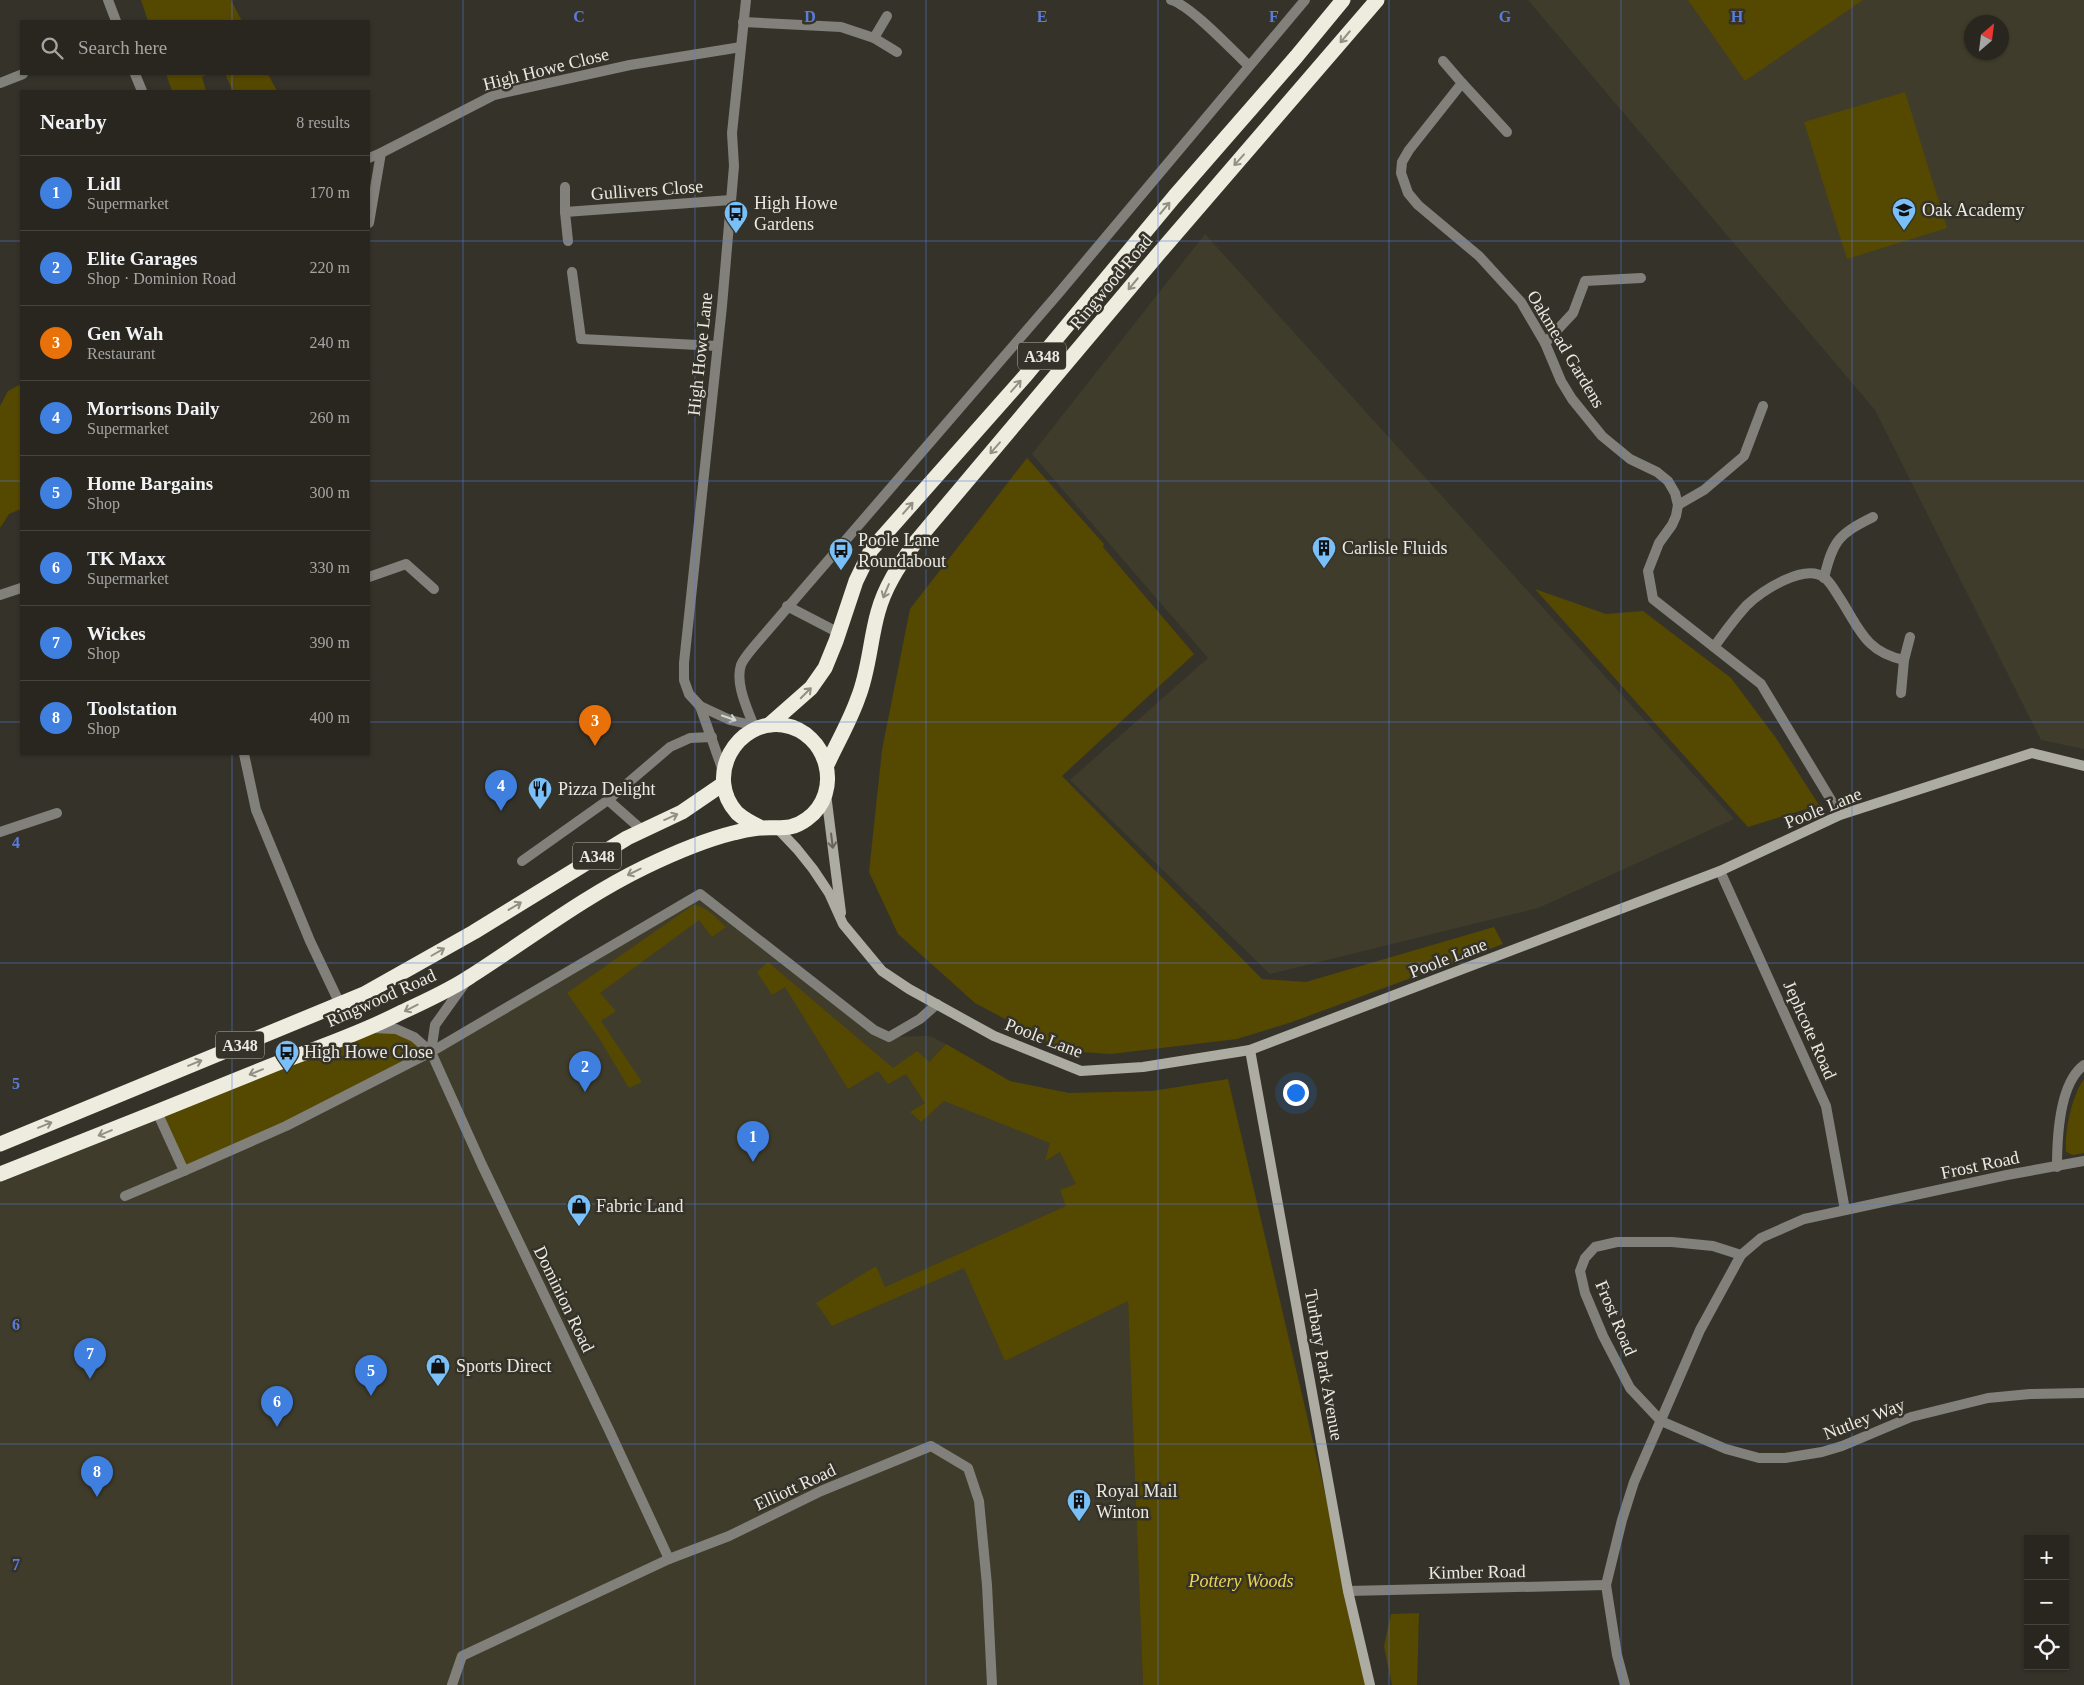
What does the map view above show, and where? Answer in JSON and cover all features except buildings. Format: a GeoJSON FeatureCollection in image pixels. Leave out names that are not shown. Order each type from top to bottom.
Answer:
{"type":"FeatureCollection","features":[{"type":"Feature","properties":{"kind":"highway","name":"Ringwood Road"},"geometry":{"type":"LineString","coordinates":[[760,725],[812,688],[825,668],[856,581],[871,550],[1026,375],[1174,197],[1296,58],[1343,0]]}},
{"type":"Feature","properties":{"kind":"highway","name":"Ringwood Road"},"geometry":{"type":"LineString","coordinates":[[827,765],[858,698],[885,591],[910,550],[1165,246],[1377,0]]}},
{"type":"Feature","properties":{"kind":"highway"},"geometry":{"type":"LineString","coordinates":[[760,725],[784,726],[799,730],[812,739],[821,750],[827,765],[826,792],[819,807],[808,818],[794,826],[778,829],[762,828],[748,822],[736,812],[728,799],[723,778],[727,758],[734,745],[745,734],[760,725]]}},
{"type":"Feature","properties":{"kind":"highway","name":"Ringwood Road"},"geometry":{"type":"LineString","coordinates":[[0,1144],[364,994],[474,932],[642,830],[682,812],[723,778]]}},
{"type":"Feature","properties":{"kind":"highway","name":"Ringwood Road"},"geometry":{"type":"LineString","coordinates":[[0,1174],[395,1016],[469,978],[571,908],[614,882],[657,861],[705,843],[731,834],[762,828]]}},
{"type":"Feature","properties":{"kind":"street"},"geometry":{"type":"LineString","coordinates":[[108,0],[116,20]]}},
{"type":"Feature","properties":{"kind":"street","name":"High Howe Lane"},"geometry":{"type":"LineString","coordinates":[[723,778],[712,737],[700,706],[689,694],[684,680],[684,663],[731,200],[734,166],[732,134],[746,0]]}},
{"type":"Feature","properties":{"kind":"street"},"geometry":{"type":"LineString","coordinates":[[1171,0],[1178,2],[1190,11],[1249,66]]}},
{"type":"Feature","properties":{"kind":"street","name":"Ringwood Road"},"geometry":{"type":"LineString","coordinates":[[760,725],[743,698],[741,665],[787,606],[1058,294],[1304,0]]}},
{"type":"Feature","properties":{"kind":"street"},"geometry":{"type":"LineString","coordinates":[[874,38],[888,16]]}},
{"type":"Feature","properties":{"kind":"street"},"geometry":{"type":"LineString","coordinates":[[743,22],[841,27],[874,38],[897,52]]}},
{"type":"Feature","properties":{"kind":"street","name":"High Howe Close"},"geometry":{"type":"LineString","coordinates":[[370,158],[494,95],[630,65],[741,47]]}},
{"type":"Feature","properties":{"kind":"street"},"geometry":{"type":"LineString","coordinates":[[1442,61],[1508,132]]}},
{"type":"Feature","properties":{"kind":"street"},"geometry":{"type":"LineString","coordinates":[[0,83],[20,75]]}},
{"type":"Feature","properties":{"kind":"street"},"geometry":{"type":"LineString","coordinates":[[136,75],[142,90]]}},
{"type":"Feature","properties":{"kind":"street","name":"Oakmead Gardens"},"geometry":{"type":"LineString","coordinates":[[1462,83],[1409,150],[1402,162],[1401,173],[1408,193],[1418,204],[1479,256],[1503,281],[1521,302],[1545,343],[1561,381],[1586,418],[1617,450],[1630,459],[1657,472],[1668,482],[1675,493],[1678,505]]}},
{"type":"Feature","properties":{"kind":"street"},"geometry":{"type":"LineString","coordinates":[[370,217],[381,153]]}},
{"type":"Feature","properties":{"kind":"street","name":"Gullivers Close"},"geometry":{"type":"LineString","coordinates":[[565,187],[568,241]]}},
{"type":"Feature","properties":{"kind":"street","name":"Gullivers Close"},"geometry":{"type":"LineString","coordinates":[[565,212],[731,200]]}},
{"type":"Feature","properties":{"kind":"street"},"geometry":{"type":"LineString","coordinates":[[572,272],[580,339],[717,346]]}},
{"type":"Feature","properties":{"kind":"street"},"geometry":{"type":"LineString","coordinates":[[1545,343],[1573,313],[1585,281],[1641,278]]}},
{"type":"Feature","properties":{"kind":"street"},"geometry":{"type":"LineString","coordinates":[[1763,406],[1744,456],[1704,490],[1678,505],[1672,525],[1652,559],[1648,571],[1649,582],[1654,599],[1761,684],[1840,815]]}},
{"type":"Feature","properties":{"kind":"street"},"geometry":{"type":"LineString","coordinates":[[1824,578],[1828,562],[1841,535],[1873,517]]}},
{"type":"Feature","properties":{"kind":"street"},"geometry":{"type":"LineString","coordinates":[[370,577],[406,564],[434,589]]}},
{"type":"Feature","properties":{"kind":"street"},"geometry":{"type":"LineString","coordinates":[[1714,647],[1725,630],[1747,605],[1781,581],[1801,574],[1817,574],[1832,586],[1870,645],[1888,657],[1904,660]]}},
{"type":"Feature","properties":{"kind":"street"},"geometry":{"type":"LineString","coordinates":[[0,595],[20,588]]}},
{"type":"Feature","properties":{"kind":"street"},"geometry":{"type":"LineString","coordinates":[[787,606],[839,633]]}},
{"type":"Feature","properties":{"kind":"street"},"geometry":{"type":"LineString","coordinates":[[1901,692],[1904,660],[1910,637]]}},
{"type":"Feature","properties":{"kind":"street"},"geometry":{"type":"LineString","coordinates":[[700,706],[730,720],[760,725]]}},
{"type":"Feature","properties":{"kind":"street"},"geometry":{"type":"LineString","coordinates":[[522,861],[608,800],[670,747],[690,738],[712,737]]}},
{"type":"Feature","properties":{"kind":"street","name":"Poole Lane"},"geometry":{"type":"LineString","coordinates":[[778,829],[813,869],[829,893],[843,924],[882,971],[994,1036],[1081,1072],[1143,1066],[1250,1050],[1720,871],[1840,815],[2032,753],[2084,766]]}},
{"type":"Feature","properties":{"kind":"street"},"geometry":{"type":"LineString","coordinates":[[244,755],[256,810],[310,941],[340,1004]]}},
{"type":"Feature","properties":{"kind":"street"},"geometry":{"type":"LineString","coordinates":[[826,792],[843,924]]}},
{"type":"Feature","properties":{"kind":"street"},"geometry":{"type":"LineString","coordinates":[[608,800],[642,830]]}},
{"type":"Feature","properties":{"kind":"street"},"geometry":{"type":"LineString","coordinates":[[0,832],[57,813]]}},
{"type":"Feature","properties":{"kind":"street","name":"Jephcote Road"},"geometry":{"type":"LineString","coordinates":[[1720,871],[1826,1106],[1845,1210]]}},
{"type":"Feature","properties":{"kind":"street"},"geometry":{"type":"LineString","coordinates":[[125,1196],[286,1126],[431,1052],[700,894],[874,1030],[889,1036],[920,1019],[937,1004]]}},
{"type":"Feature","properties":{"kind":"street"},"geometry":{"type":"LineString","coordinates":[[431,1052],[435,1025],[469,978]]}},
{"type":"Feature","properties":{"kind":"street"},"geometry":{"type":"LineString","coordinates":[[366,1028],[396,1029],[414,1037],[431,1052]]}},
{"type":"Feature","properties":{"kind":"street","name":"Turbary Park Avenue"},"geometry":{"type":"LineString","coordinates":[[1250,1050],[1348,1591],[1370,1685]]}},
{"type":"Feature","properties":{"kind":"street","name":"Dominion Road"},"geometry":{"type":"LineString","coordinates":[[431,1052],[482,1165],[610,1430],[669,1559]]}},
{"type":"Feature","properties":{"kind":"street"},"geometry":{"type":"LineString","coordinates":[[2057,1167],[2058,1121],[2073,1080],[2084,1065]]}},
{"type":"Feature","properties":{"kind":"street"},"geometry":{"type":"LineString","coordinates":[[157,1112],[184,1171]]}},
{"type":"Feature","properties":{"kind":"street","name":"Frost Road"},"geometry":{"type":"LineString","coordinates":[[1625,1685],[1617,1655],[1606,1585],[1622,1520],[1634,1482],[1700,1330],[1741,1255],[1761,1238],[1804,1219],[2084,1161]]}},
{"type":"Feature","properties":{"kind":"street","name":"Frost Road"},"geometry":{"type":"LineString","coordinates":[[1661,1421],[1630,1388],[1603,1336],[1583,1286],[1580,1271],[1585,1258],[1594,1247],[1617,1242],[1672,1242],[1713,1246],[1741,1255]]}},
{"type":"Feature","properties":{"kind":"street","name":"Nutley Way"},"geometry":{"type":"LineString","coordinates":[[1661,1421],[1726,1449],[1759,1458],[1784,1458],[1835,1448],[1911,1417],[1988,1398],[2030,1394],[2084,1393]]}},
{"type":"Feature","properties":{"kind":"street","name":"Elliott Road"},"geometry":{"type":"LineString","coordinates":[[452,1685],[462,1656],[669,1559],[729,1536],[821,1491],[931,1446],[968,1468],[979,1502],[987,1586],[992,1685]]}},
{"type":"Feature","properties":{"kind":"street","name":"Kimber Road"},"geometry":{"type":"LineString","coordinates":[[1348,1591],[1606,1585]]}},
{"type":"Feature","properties":{"kind":"shaded area","name":"Oak Academy"},"geometry":{"type":"Polygon","coordinates":[[[1528,0],[2084,0],[2084,749],[2041,740],[1875,410],[1528,0]]]}},
{"type":"Feature","properties":{"kind":"shaded area"},"geometry":{"type":"Polygon","coordinates":[[[1205,234],[1734,819],[1538,908],[1270,974],[1070,780],[1208,658],[1032,454],[1205,234]]]}},
{"type":"Feature","properties":{"kind":"shaded area"},"geometry":{"type":"Polygon","coordinates":[[[700,894],[889,1037],[930,1036],[946,1044],[929,1062],[1093,1137],[1107,1188],[1005,1361],[1128,1300],[1143,1685],[0,1685],[0,1174],[157,1112],[431,1052],[700,894]]]}},
{"type":"Feature","properties":{"kind":"green space"},"geometry":{"type":"Polygon","coordinates":[[[141,0],[231,0],[241,20],[148,20],[141,0]]]}},
{"type":"Feature","properties":{"kind":"green space"},"geometry":{"type":"Polygon","coordinates":[[[1688,0],[1863,0],[1745,81],[1688,0]]]}},
{"type":"Feature","properties":{"kind":"green space"},"geometry":{"type":"Polygon","coordinates":[[[166,75],[206,75],[202,77],[206,90],[172,90],[166,75]]]}},
{"type":"Feature","properties":{"kind":"green space"},"geometry":{"type":"Polygon","coordinates":[[[225,75],[269,75],[276,90],[233,90],[225,75]]]}},
{"type":"Feature","properties":{"kind":"green space"},"geometry":{"type":"Polygon","coordinates":[[[1905,92],[1947,228],[1847,259],[1804,122],[1905,92]]]}},
{"type":"Feature","properties":{"kind":"green space"},"geometry":{"type":"Polygon","coordinates":[[[20,385],[20,509],[9,514],[0,528],[0,406],[8,391],[20,385]]]}},
{"type":"Feature","properties":{"kind":"green space"},"geometry":{"type":"Polygon","coordinates":[[[1027,458],[1104,544],[1103,547],[1194,654],[1062,776],[1262,979],[1306,982],[1494,927],[1503,944],[1292,1022],[1237,1039],[1111,1054],[1065,1051],[975,1003],[898,934],[869,872],[882,750],[910,609],[1027,458]]]}},
{"type":"Feature","properties":{"kind":"green space"},"geometry":{"type":"Polygon","coordinates":[[[1535,589],[1606,614],[1643,611],[1731,678],[1776,738],[1819,805],[1748,827],[1535,589]]]}},
{"type":"Feature","properties":{"kind":"green space"},"geometry":{"type":"Polygon","coordinates":[[[693,905],[707,910],[726,927],[712,937],[699,920],[600,993],[616,1011],[601,1021],[642,1082],[629,1088],[599,1038],[567,993],[693,905]]]}},
{"type":"Feature","properties":{"kind":"green space","name":"Pottery Woods"},"geometry":{"type":"Polygon","coordinates":[[[768,962],[893,1068],[917,1051],[929,1062],[946,1044],[1010,1081],[1069,1093],[1152,1091],[1228,1079],[1370,1685],[1143,1685],[1128,1301],[1005,1361],[964,1268],[832,1326],[816,1303],[876,1266],[885,1287],[1066,1206],[1060,1190],[1076,1184],[1060,1152],[1045,1161],[1050,1143],[944,1101],[921,1122],[910,1112],[925,1103],[906,1074],[888,1084],[878,1071],[848,1089],[785,987],[772,995],[757,972],[768,962]]]}},
{"type":"Feature","properties":{"kind":"green space"},"geometry":{"type":"Polygon","coordinates":[[[366,1028],[396,1029],[431,1052],[184,1171],[157,1112],[366,1028]]]}},
{"type":"Feature","properties":{"kind":"green space"},"geometry":{"type":"Polygon","coordinates":[[[2084,1079],[2084,1153],[2073,1155],[2066,1152],[2068,1125],[2076,1094],[2084,1079]]]}},
{"type":"Feature","properties":{"kind":"green space"},"geometry":{"type":"Polygon","coordinates":[[[1419,1613],[1417,1685],[1392,1685],[1384,1646],[1391,1614],[1419,1613]]]}},
{"type":"Feature","properties":{"kind":"place","name":"Oak Academy"},"geometry":{"type":"Point","coordinates":[1904,231]}},
{"type":"Feature","properties":{"kind":"place","name":"High Howe Gardens"},"geometry":{"type":"Point","coordinates":[736,234]}},
{"type":"Feature","properties":{"kind":"place","name":"Carlisle Fluids"},"geometry":{"type":"Point","coordinates":[1324,569]}},
{"type":"Feature","properties":{"kind":"place","name":"Poole Lane Roundabout"},"geometry":{"type":"Point","coordinates":[841,571]}},
{"type":"Feature","properties":{"kind":"place","name":"Gen Wah"},"geometry":{"type":"Point","coordinates":[595,746]}},
{"type":"Feature","properties":{"kind":"place","name":"Pizza Delight"},"geometry":{"type":"Point","coordinates":[540,810]}},
{"type":"Feature","properties":{"kind":"place","name":"Morrisons Daily"},"geometry":{"type":"Point","coordinates":[501,811]}},
{"type":"Feature","properties":{"kind":"place","name":"High Howe Close"},"geometry":{"type":"Point","coordinates":[287,1073]}},
{"type":"Feature","properties":{"kind":"place","name":"Elite Garages"},"geometry":{"type":"Point","coordinates":[585,1092]}},
{"type":"Feature","properties":{"kind":"place","name":"Lidl"},"geometry":{"type":"Point","coordinates":[753,1162]}},
{"type":"Feature","properties":{"kind":"place","name":"Fabric Land"},"geometry":{"type":"Point","coordinates":[579,1227]}},
{"type":"Feature","properties":{"kind":"place","name":"Wickes"},"geometry":{"type":"Point","coordinates":[90,1379]}},
{"type":"Feature","properties":{"kind":"place","name":"Sports Direct"},"geometry":{"type":"Point","coordinates":[438,1387]}},
{"type":"Feature","properties":{"kind":"place","name":"Home Bargains"},"geometry":{"type":"Point","coordinates":[371,1396]}},
{"type":"Feature","properties":{"kind":"place","name":"TK Maxx"},"geometry":{"type":"Point","coordinates":[277,1427]}},
{"type":"Feature","properties":{"kind":"place","name":"Toolstation"},"geometry":{"type":"Point","coordinates":[97,1497]}},
{"type":"Feature","properties":{"kind":"place","name":"Royal Mail Winton"},"geometry":{"type":"Point","coordinates":[1079,1522]}}]}
